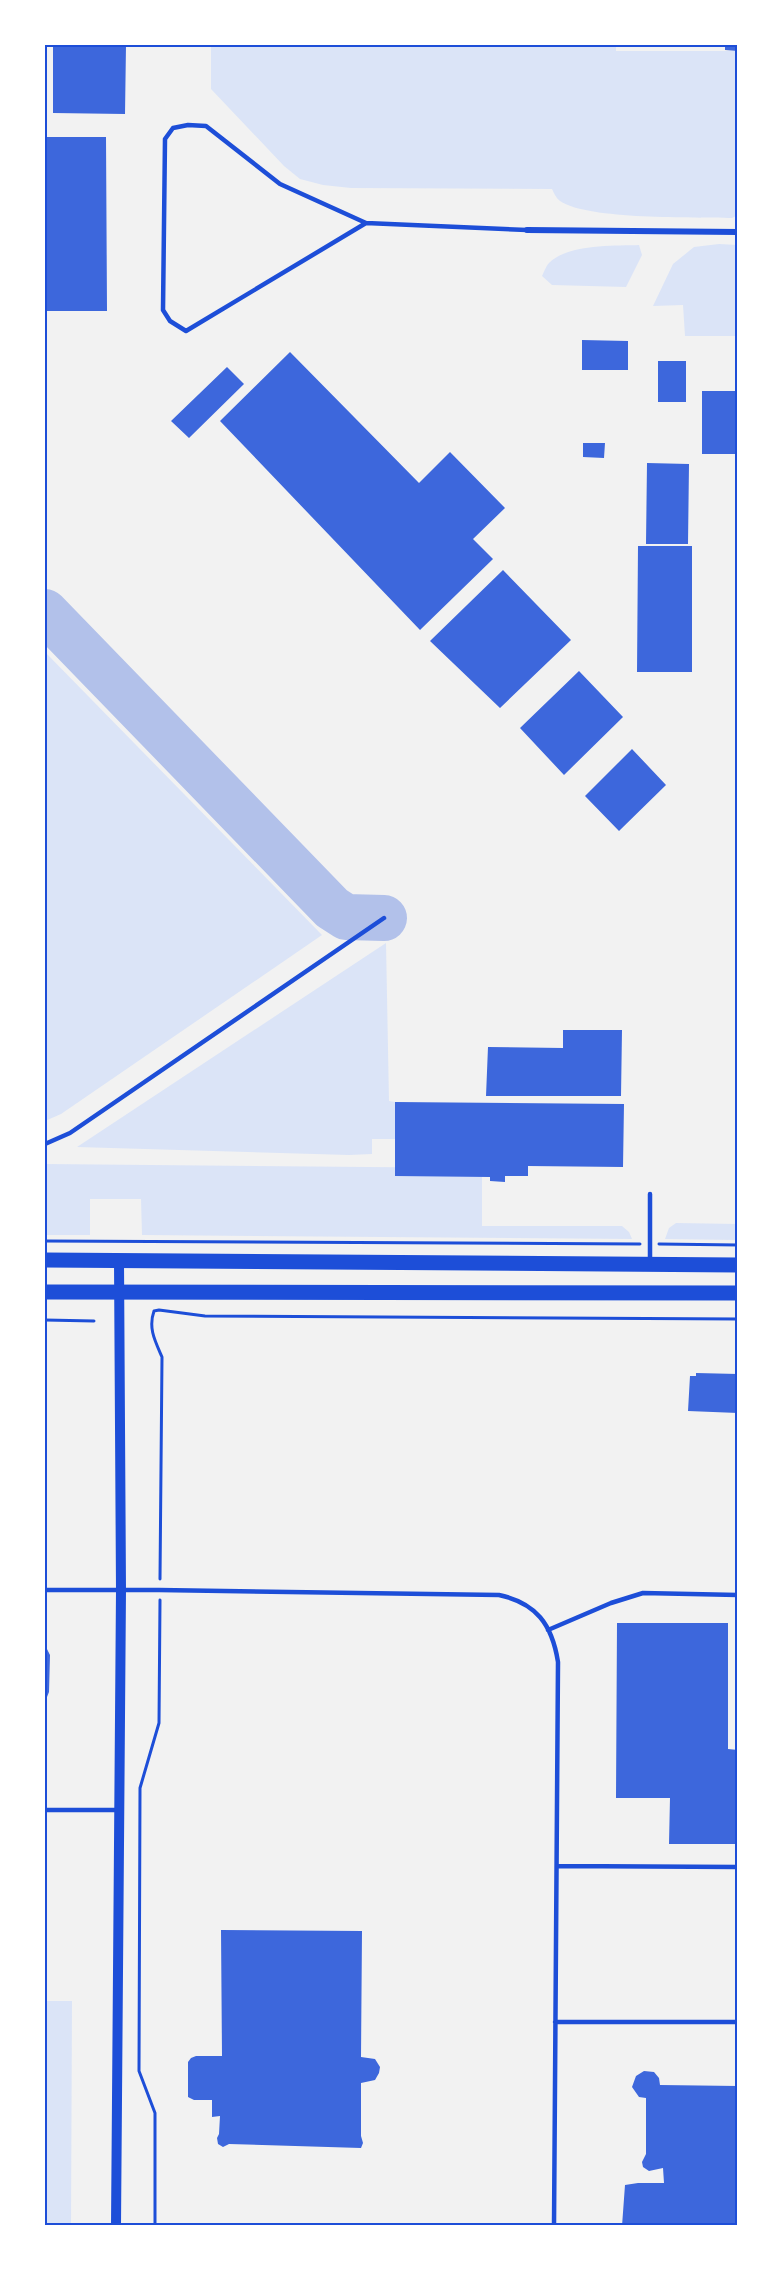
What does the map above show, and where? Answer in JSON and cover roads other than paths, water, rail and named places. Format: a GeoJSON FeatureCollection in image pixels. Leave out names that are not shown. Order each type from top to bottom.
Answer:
{"type":"FeatureCollection","features":[{"type":"Feature","properties":{"kind":"main road"},"geometry":{"type":"LineString","coordinates":[[45,1260],[738,1266]]}},
{"type":"Feature","properties":{"kind":"main road"},"geometry":{"type":"LineString","coordinates":[[45,1292],[120,1290],[738,1293]]}},
{"type":"Feature","properties":{"kind":"street"},"geometry":{"type":"LineString","coordinates":[[527,230],[738,232]]}},
{"type":"Feature","properties":{"kind":"street"},"geometry":{"type":"LineString","coordinates":[[116,2226],[121,1590],[119,1261]]}},
{"type":"Feature","properties":{"kind":"lane"},"geometry":{"type":"LineString","coordinates":[[366,223],[186,331],[170,321],[163,310],[165,139],[173,128],[188,125],[206,126],[280,184],[366,223],[527,230]]}},
{"type":"Feature","properties":{"kind":"lane"},"geometry":{"type":"LineString","coordinates":[[45,1144],[70,1133],[384,918]]}},
{"type":"Feature","properties":{"kind":"lane"},"geometry":{"type":"LineString","coordinates":[[650,1194],[651,1266]]}},
{"type":"Feature","properties":{"kind":"lane"},"geometry":{"type":"LineString","coordinates":[[45,1590],[499,1595],[516,1599],[530,1606],[549,1630],[555,1644],[558,1662],[554,2226]]}},
{"type":"Feature","properties":{"kind":"lane"},"geometry":{"type":"LineString","coordinates":[[549,1630],[611,1603],[643,1593],[738,1595]]}},
{"type":"Feature","properties":{"kind":"lane"},"geometry":{"type":"LineString","coordinates":[[45,1810],[120,1810]]}},
{"type":"Feature","properties":{"kind":"lane"},"geometry":{"type":"LineString","coordinates":[[557,1866],[738,1867]]}},
{"type":"Feature","properties":{"kind":"lane"},"geometry":{"type":"LineString","coordinates":[[555,2022],[738,2022]]}}]}
